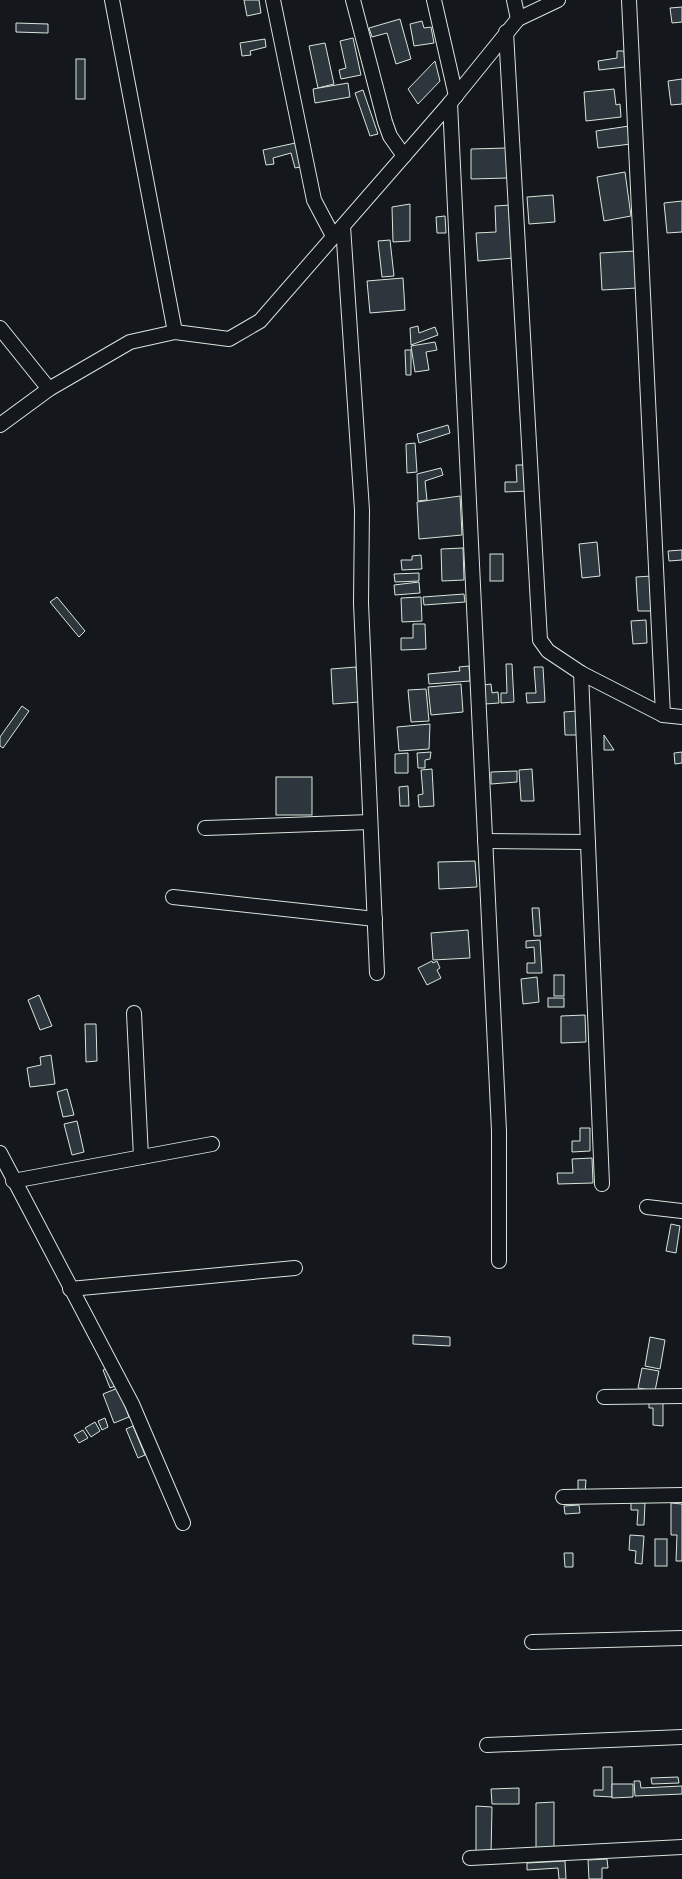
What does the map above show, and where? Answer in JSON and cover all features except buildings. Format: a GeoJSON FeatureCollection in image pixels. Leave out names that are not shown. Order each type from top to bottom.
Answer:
{"type":"FeatureCollection","features":[{"type":"Feature","properties":{"kind":"street"},"geometry":{"type":"LineString","coordinates":[[112,0],[175,332]]}},
{"type":"Feature","properties":{"kind":"street"},"geometry":{"type":"LineString","coordinates":[[274,0],[314,200],[338,231],[362,510],[361,603],[377,972]]}},
{"type":"Feature","properties":{"kind":"street"},"geometry":{"type":"LineString","coordinates":[[353,0],[385,122],[390,136],[404,156]]}},
{"type":"Feature","properties":{"kind":"street"},"geometry":{"type":"LineString","coordinates":[[434,0],[453,100],[499,1131],[499,1261]]}},
{"type":"Feature","properties":{"kind":"street"},"geometry":{"type":"LineString","coordinates":[[514,0],[518,19]]}},
{"type":"Feature","properties":{"kind":"street"},"geometry":{"type":"LineString","coordinates":[[0,425],[49,388],[130,342],[175,332],[230,340],[260,321],[453,100],[518,19],[558,0]]}},
{"type":"Feature","properties":{"kind":"street"},"geometry":{"type":"LineString","coordinates":[[629,0],[663,715]]}},
{"type":"Feature","properties":{"kind":"street"},"geometry":{"type":"LineString","coordinates":[[506,32],[540,640],[548,651],[581,673],[663,715],[682,718]]}},
{"type":"Feature","properties":{"kind":"street"},"geometry":{"type":"LineString","coordinates":[[0,328],[49,388]]}},
{"type":"Feature","properties":{"kind":"street"},"geometry":{"type":"LineString","coordinates":[[581,673],[602,1184]]}},
{"type":"Feature","properties":{"kind":"street"},"geometry":{"type":"LineString","coordinates":[[204,828],[370,822]]}},
{"type":"Feature","properties":{"kind":"street"},"geometry":{"type":"LineString","coordinates":[[485,841],[588,842]]}},
{"type":"Feature","properties":{"kind":"street"},"geometry":{"type":"LineString","coordinates":[[173,897],[375,919]]}},
{"type":"Feature","properties":{"kind":"street"},"geometry":{"type":"LineString","coordinates":[[134,1013],[141,1157]]}},
{"type":"Feature","properties":{"kind":"street"},"geometry":{"type":"LineString","coordinates":[[13,1181],[212,1144]]}},
{"type":"Feature","properties":{"kind":"street"},"geometry":{"type":"LineString","coordinates":[[0,1153],[13,1181],[132,1404],[183,1523]]}},
{"type":"Feature","properties":{"kind":"street"},"geometry":{"type":"LineString","coordinates":[[647,1207],[682,1211]]}},
{"type":"Feature","properties":{"kind":"street"},"geometry":{"type":"LineString","coordinates":[[70,1289],[295,1268]]}},
{"type":"Feature","properties":{"kind":"street"},"geometry":{"type":"LineString","coordinates":[[604,1397],[682,1396]]}},
{"type":"Feature","properties":{"kind":"street"},"geometry":{"type":"LineString","coordinates":[[563,1497],[682,1495]]}},
{"type":"Feature","properties":{"kind":"street"},"geometry":{"type":"LineString","coordinates":[[532,1642],[682,1638]]}},
{"type":"Feature","properties":{"kind":"street"},"geometry":{"type":"LineString","coordinates":[[487,1745],[682,1738]]}},
{"type":"Feature","properties":{"kind":"street"},"geometry":{"type":"LineString","coordinates":[[470,1858],[682,1847]]}}]}
